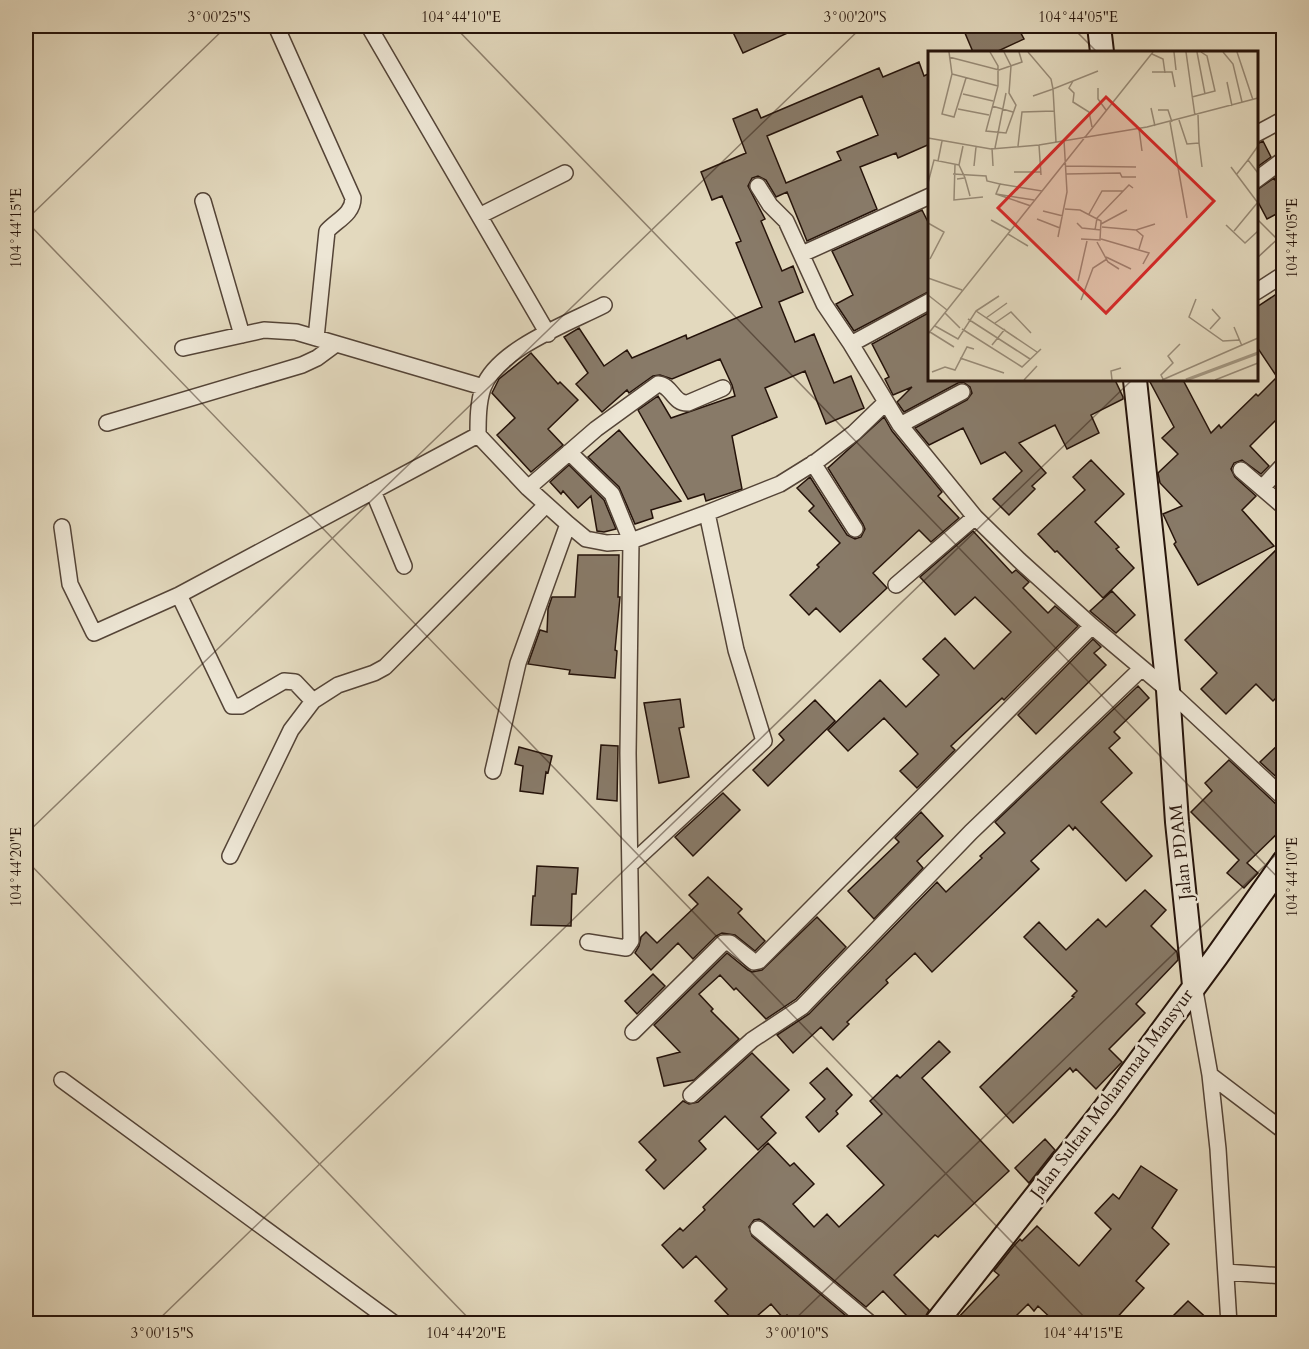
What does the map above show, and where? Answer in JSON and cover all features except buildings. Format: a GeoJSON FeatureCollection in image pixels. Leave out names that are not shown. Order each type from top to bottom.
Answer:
{"type":"FeatureCollection","features":[{"type":"Feature","properties":{"kind":"street"},"geometry":{"type":"LineString","coordinates":[[276,26],[353,198],[353,205],[348,213],[327,231],[316,338]]}},
{"type":"Feature","properties":{"kind":"street"},"geometry":{"type":"LineString","coordinates":[[1099,26],[1102,51]]}},
{"type":"Feature","properties":{"kind":"street"},"geometry":{"type":"LineString","coordinates":[[371,30],[481,215],[548,334]]}},
{"type":"Feature","properties":{"kind":"street"},"geometry":{"type":"LineString","coordinates":[[1258,133],[1284,119]]}},
{"type":"Feature","properties":{"kind":"street"},"geometry":{"type":"LineString","coordinates":[[1258,179],[1284,159]]}},
{"type":"Feature","properties":{"kind":"street"},"geometry":{"type":"LineString","coordinates":[[481,215],[565,173]]}},
{"type":"Feature","properties":{"kind":"street"},"geometry":{"type":"LineString","coordinates":[[758,186],[770,205],[786,221],[824,304],[851,344],[885,403],[900,425],[975,517],[1019,560],[1168,690],[1284,798]]}},
{"type":"Feature","properties":{"kind":"street"},"geometry":{"type":"LineString","coordinates":[[802,254],[928,197]]}},
{"type":"Feature","properties":{"kind":"street"},"geometry":{"type":"LineString","coordinates":[[203,201],[242,335]]}},
{"type":"Feature","properties":{"kind":"street"},"geometry":{"type":"LineString","coordinates":[[1258,291],[1284,274]]}},
{"type":"Feature","properties":{"kind":"street"},"geometry":{"type":"LineString","coordinates":[[851,344],[928,302]]}},
{"type":"Feature","properties":{"kind":"street"},"geometry":{"type":"LineString","coordinates":[[477,435],[483,387],[500,364],[515,350],[604,305]]}},
{"type":"Feature","properties":{"kind":"street"},"geometry":{"type":"LineString","coordinates":[[183,348],[264,330],[296,332],[483,387]]}},
{"type":"Feature","properties":{"kind":"street"},"geometry":{"type":"LineString","coordinates":[[106,423],[302,365],[317,358],[336,344]]}},
{"type":"Feature","properties":{"kind":"street","name":"Jalan PDAM"},"geometry":{"type":"LineString","coordinates":[[1135,381],[1168,690],[1177,822],[1194,985],[1210,1075],[1218,1149],[1229,1323]]}},
{"type":"Feature","properties":{"kind":"street"},"geometry":{"type":"LineString","coordinates":[[528,488],[596,429],[658,384],[666,386],[679,402],[683,403],[723,388]]}},
{"type":"Feature","properties":{"kind":"street"},"geometry":{"type":"LineString","coordinates":[[900,425],[962,392]]}},
{"type":"Feature","properties":{"kind":"street"},"geometry":{"type":"LineString","coordinates":[[477,435],[528,488],[586,539],[607,543],[631,541],[780,484],[813,464],[854,433],[885,403]]}},
{"type":"Feature","properties":{"kind":"street"},"geometry":{"type":"LineString","coordinates":[[62,527],[70,584],[93,633],[180,595],[477,435]]}},
{"type":"Feature","properties":{"kind":"street"},"geometry":{"type":"LineString","coordinates":[[569,452],[612,494],[631,541],[628,741],[630,944],[626,948],[588,942]]}},
{"type":"Feature","properties":{"kind":"street"},"geometry":{"type":"LineString","coordinates":[[813,464],[855,529]]}},
{"type":"Feature","properties":{"kind":"street"},"geometry":{"type":"LineString","coordinates":[[1262,488],[1284,464]]}},
{"type":"Feature","properties":{"kind":"street"},"geometry":{"type":"LineString","coordinates":[[1241,470],[1284,507]]}},
{"type":"Feature","properties":{"kind":"street"},"geometry":{"type":"LineString","coordinates":[[373,490],[404,567]]}},
{"type":"Feature","properties":{"kind":"street"},"geometry":{"type":"LineString","coordinates":[[230,856],[291,730],[314,701],[338,685],[385,667],[546,505]]}},
{"type":"Feature","properties":{"kind":"street"},"geometry":{"type":"LineString","coordinates":[[630,865],[764,741],[736,650],[707,513]]}},
{"type":"Feature","properties":{"kind":"street"},"geometry":{"type":"LineString","coordinates":[[896,585],[975,517]]}},
{"type":"Feature","properties":{"kind":"street"},"geometry":{"type":"LineString","coordinates":[[493,771],[518,663],[568,524]]}},
{"type":"Feature","properties":{"kind":"street"},"geometry":{"type":"LineString","coordinates":[[180,595],[232,706],[241,706],[284,681],[295,682],[314,701]]}},
{"type":"Feature","properties":{"kind":"street"},"geometry":{"type":"LineString","coordinates":[[633,1032],[723,943],[730,943],[754,962],[759,961],[1092,626]]}},
{"type":"Feature","properties":{"kind":"street"},"geometry":{"type":"LineString","coordinates":[[691,1095],[752,1040],[802,1007],[972,832],[1142,668]]}},
{"type":"Feature","properties":{"kind":"street","name":"Jalan Sultan Mohammad Mansyur"},"geometry":{"type":"LineString","coordinates":[[935,1323],[1105,1108],[1284,861]]}},
{"type":"Feature","properties":{"kind":"street"},"geometry":{"type":"LineString","coordinates":[[1210,1075],[1284,1131]]}},
{"type":"Feature","properties":{"kind":"street"},"geometry":{"type":"LineString","coordinates":[[62,1080],[394,1323]]}},
{"type":"Feature","properties":{"kind":"street"},"geometry":{"type":"LineString","coordinates":[[758,1229],[871,1323]]}},
{"type":"Feature","properties":{"kind":"street"},"geometry":{"type":"LineString","coordinates":[[1226,1272],[1284,1276]]}}]}
